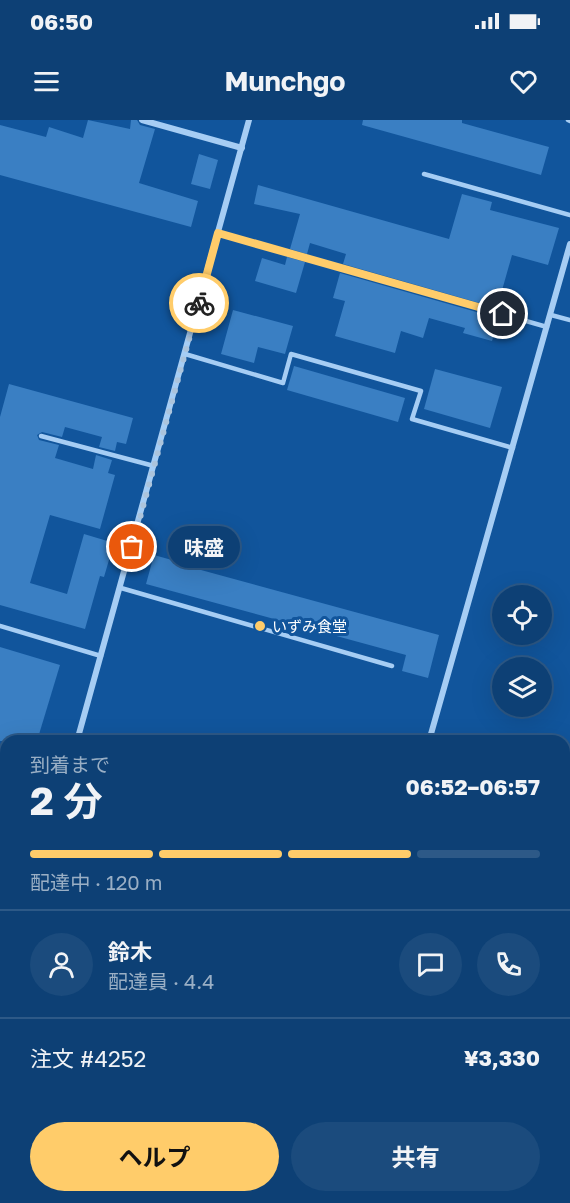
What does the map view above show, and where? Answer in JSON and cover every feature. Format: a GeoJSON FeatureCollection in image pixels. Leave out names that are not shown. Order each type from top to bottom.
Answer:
{"type":"FeatureCollection","features":[{"type":"Feature","properties":{"kind":"street"},"geometry":{"type":"LineString","coordinates":[[142,120],[242,147]]}},
{"type":"Feature","properties":{"kind":"street"},"geometry":{"type":"LineString","coordinates":[[79,735],[249,120]]}},
{"type":"Feature","properties":{"kind":"street"},"geometry":{"type":"LineString","coordinates":[[431,735],[570,244]]}},
{"type":"Feature","properties":{"kind":"lane"},"geometry":{"type":"LineString","coordinates":[[424,174],[570,215]]}},
{"type":"Feature","properties":{"kind":"lane"},"geometry":{"type":"LineString","coordinates":[[218,233],[547,327]]}},
{"type":"Feature","properties":{"kind":"lane"},"geometry":{"type":"LineString","coordinates":[[550,315],[570,320]]}},
{"type":"Feature","properties":{"kind":"lane"},"geometry":{"type":"LineString","coordinates":[[185,354],[283,383],[291,354],[421,391],[412,419],[513,448]]}},
{"type":"Feature","properties":{"kind":"lane"},"geometry":{"type":"LineString","coordinates":[[42,436],[154,466]]}},
{"type":"Feature","properties":{"kind":"lane"},"geometry":{"type":"LineString","coordinates":[[121,588],[392,666]]}},
{"type":"Feature","properties":{"kind":"lane"},"geometry":{"type":"LineString","coordinates":[[0,626],[101,656]]}},
{"type":"Feature","properties":{"kind":"building"},"geometry":{"type":"Polygon","coordinates":[[[88,120],[130,129],[131,120],[137,120],[140,125],[155,129],[139,183],[198,201],[191,227],[0,175],[0,125],[46,137],[49,127],[83,138],[88,120]]]}},
{"type":"Feature","properties":{"kind":"building"},"geometry":{"type":"Polygon","coordinates":[[[363,120],[462,120],[462,123],[549,147],[541,175],[362,125],[363,120]]]}},
{"type":"Feature","properties":{"kind":"building"},"geometry":{"type":"Polygon","coordinates":[[[199,154],[218,160],[210,189],[191,184],[199,154]]]}},
{"type":"Feature","properties":{"kind":"building"},"geometry":{"type":"Polygon","coordinates":[[[258,185],[449,239],[462,194],[492,202],[490,210],[559,228],[548,265],[512,255],[497,308],[343,264],[346,254],[310,243],[307,254],[290,249],[300,214],[254,204],[258,185]]]}},
{"type":"Feature","properties":{"kind":"building"},"geometry":{"type":"Polygon","coordinates":[[[287,257],[305,262],[296,293],[255,281],[262,258],[285,265],[287,257]]]}},
{"type":"Feature","properties":{"kind":"building"},"geometry":{"type":"Polygon","coordinates":[[[340,273],[494,317],[493,320],[498,321],[492,341],[463,333],[465,328],[429,318],[423,338],[401,331],[395,353],[335,336],[345,301],[333,298],[340,273]]]}},
{"type":"Feature","properties":{"kind":"building"},"geometry":{"type":"Polygon","coordinates":[[[233,310],[293,326],[285,354],[258,347],[254,363],[221,354],[233,310]]]}},
{"type":"Feature","properties":{"kind":"building"},"geometry":{"type":"Polygon","coordinates":[[[294,366],[405,398],[398,422],[287,390],[294,366]]]}},
{"type":"Feature","properties":{"kind":"building"},"geometry":{"type":"Polygon","coordinates":[[[435,369],[502,387],[490,428],[424,409],[435,369]]]}},
{"type":"Feature","properties":{"kind":"building"},"geometry":{"type":"Polygon","coordinates":[[[9,384],[133,418],[126,444],[117,442],[115,451],[99,447],[102,437],[65,427],[62,437],[42,432],[37,435],[39,440],[59,445],[55,458],[93,469],[96,455],[112,460],[108,473],[115,475],[100,529],[50,515],[30,583],[67,594],[84,534],[114,543],[104,577],[100,576],[85,629],[0,605],[0,417],[9,384]]]}},
{"type":"Feature","properties":{"kind":"building"},"geometry":{"type":"Polygon","coordinates":[[[154,555],[179,562],[179,564],[439,635],[428,678],[402,671],[406,655],[146,584],[154,555]]]}},
{"type":"Feature","properties":{"kind":"building"},"geometry":{"type":"Polygon","coordinates":[[[0,647],[60,665],[39,735],[0,735],[0,647]]]}},
{"type":"Feature","properties":{"kind":"way so far"},"geometry":{"type":"LineString","coordinates":[[132,547],[199,303]]}},
{"type":"Feature","properties":{"kind":"place","name":"味盛"},"geometry":{"type":"Point","coordinates":[132,547]}},
{"type":"Feature","properties":{"kind":"place","name":"いずみ食堂"},"geometry":{"type":"Point","coordinates":[260,626]}},
{"type":"Feature","properties":{"kind":"route"},"geometry":{"type":"LineString","coordinates":[[199,303],[218,233],[503,314]]}}]}
